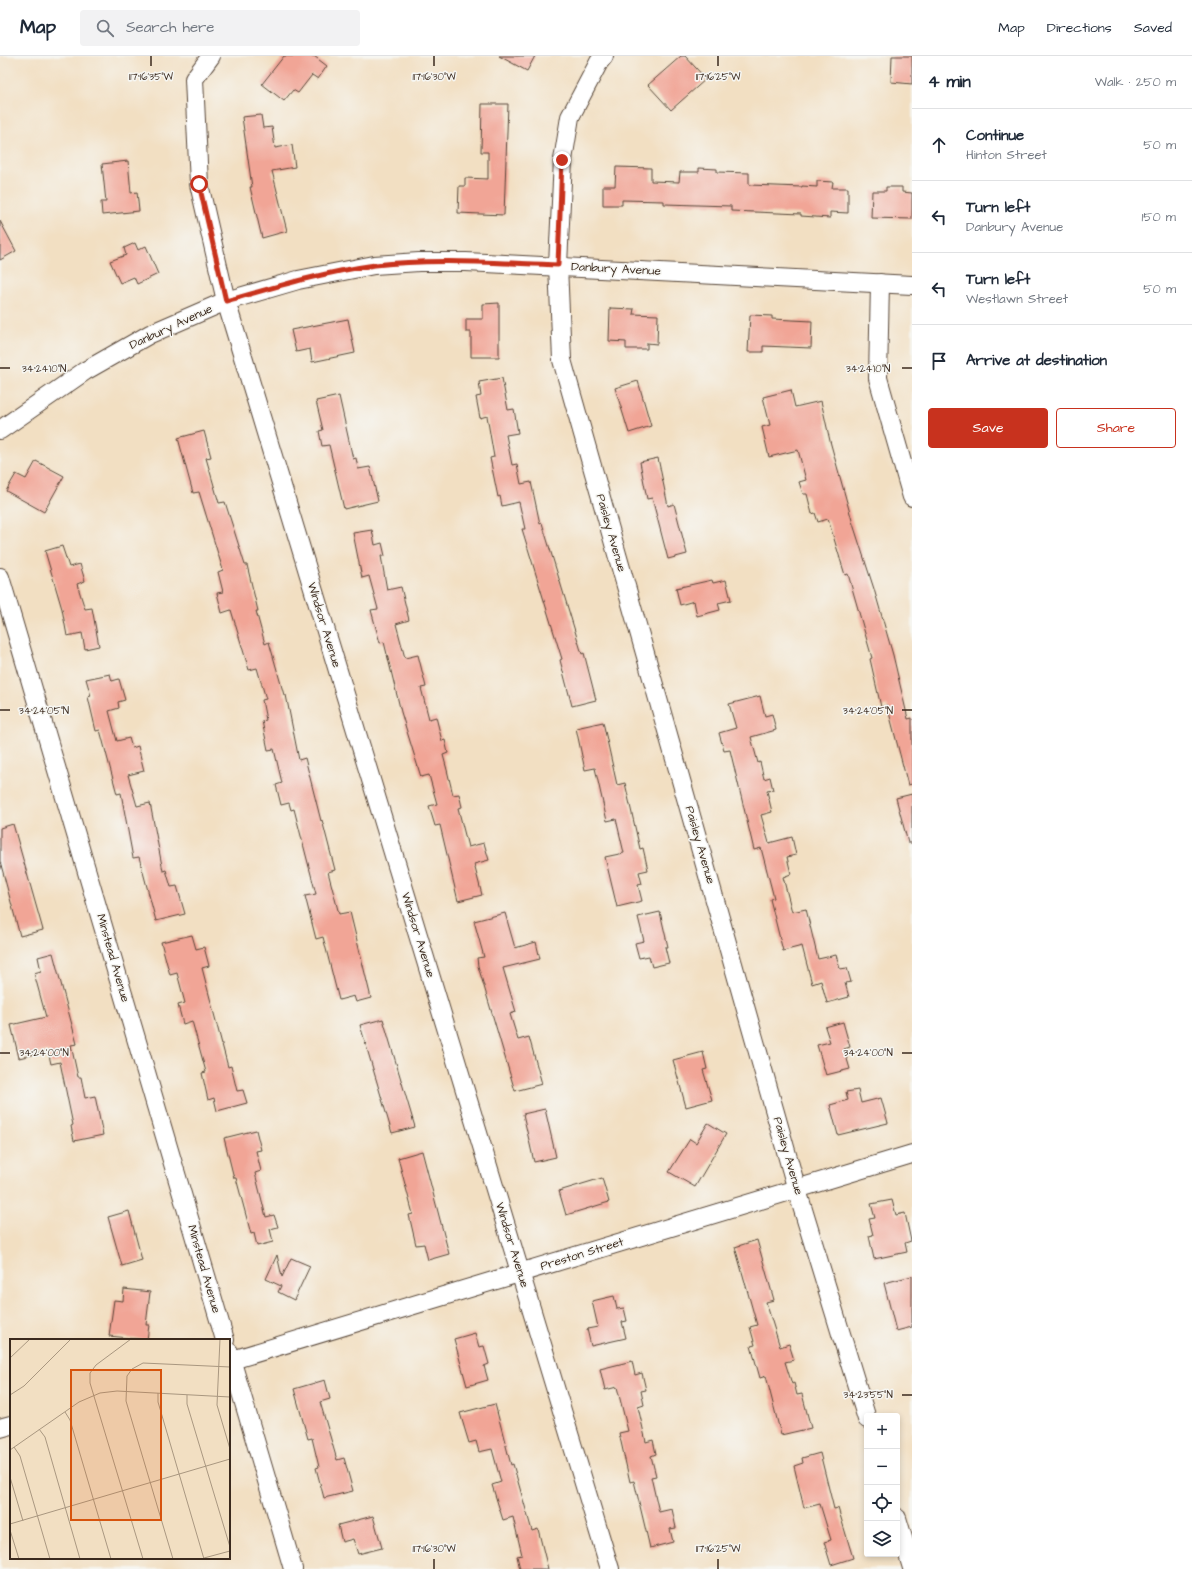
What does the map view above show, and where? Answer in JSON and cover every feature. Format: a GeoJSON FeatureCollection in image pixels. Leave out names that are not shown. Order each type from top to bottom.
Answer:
{"type":"FeatureCollection","features":[{"type":"Feature","properties":{"kind":"street","name":"Windsor Avenue"},"geometry":{"type":"LineString","coordinates":[[211,56],[194,79],[199,184],[226,301],[610,1569]]}},
{"type":"Feature","properties":{"kind":"street","name":"Paisley Avenue"},"geometry":{"type":"LineString","coordinates":[[604,56],[599,62],[570,117],[562,160],[558,265],[562,360],[797,1190],[865,1413]]}},
{"type":"Feature","properties":{"kind":"street","name":"Danbury Avenue"},"geometry":{"type":"LineString","coordinates":[[0,430],[85,371],[144,338],[226,301],[298,280],[374,265],[419,262],[558,265],[912,285]]}},
{"type":"Feature","properties":{"kind":"street"},"geometry":{"type":"LineString","coordinates":[[880,283],[878,378],[912,497]]}},
{"type":"Feature","properties":{"kind":"street","name":"Minstead Avenue"},"geometry":{"type":"LineString","coordinates":[[0,577],[225,1339]]}},
{"type":"Feature","properties":{"kind":"street","name":"Preston Street"},"geometry":{"type":"LineString","coordinates":[[230,1358],[797,1190],[912,1154]]}},
{"type":"Feature","properties":{"kind":"street"},"geometry":{"type":"LineString","coordinates":[[230,1358],[293,1569]]}},
{"type":"Feature","properties":{"kind":"street"},"geometry":{"type":"LineString","coordinates":[[0,1428],[10,1425]]}},
{"type":"Feature","properties":{"kind":"street"},"geometry":{"type":"LineString","coordinates":[[898,1521],[912,1568]]}},
{"type":"Feature","properties":{"kind":"building"},"geometry":{"type":"Polygon","coordinates":[[[284,56],[314,56],[327,66],[318,79],[312,75],[298,93],[293,90],[284,101],[262,84],[284,56]]]}},
{"type":"Feature","properties":{"kind":"building"},"geometry":{"type":"Polygon","coordinates":[[[499,56],[535,56],[527,71],[499,56]]]}},
{"type":"Feature","properties":{"kind":"building"},"geometry":{"type":"Polygon","coordinates":[[[681,56],[685,56],[706,79],[671,110],[648,85],[681,56]]]}},
{"type":"Feature","properties":{"kind":"building"},"geometry":{"type":"Polygon","coordinates":[[[892,56],[912,56],[912,84],[891,82],[892,56]]]}},
{"type":"Feature","properties":{"kind":"building"},"geometry":{"type":"Polygon","coordinates":[[[482,104],[508,104],[504,215],[458,213],[459,186],[465,186],[465,178],[488,179],[488,152],[481,152],[482,104]]]}},
{"type":"Feature","properties":{"kind":"building"},"geometry":{"type":"Polygon","coordinates":[[[261,115],[263,128],[272,127],[275,148],[292,145],[295,167],[272,171],[287,231],[262,238],[250,187],[252,187],[242,117],[261,115]]]}},
{"type":"Feature","properties":{"kind":"building"},"geometry":{"type":"Polygon","coordinates":[[[128,161],[131,193],[137,192],[139,211],[102,215],[101,202],[106,202],[102,164],[128,161]]]}},
{"type":"Feature","properties":{"kind":"building"},"geometry":{"type":"Polygon","coordinates":[[[616,167],[651,168],[651,181],[679,182],[680,172],[699,172],[699,168],[717,169],[717,172],[749,173],[749,185],[817,187],[817,181],[833,182],[832,188],[848,188],[848,213],[830,212],[830,218],[801,216],[801,214],[731,211],[731,206],[664,204],[664,201],[622,200],[622,205],[603,205],[603,186],[615,186],[616,167]]]}},
{"type":"Feature","properties":{"kind":"building"},"geometry":{"type":"Polygon","coordinates":[[[886,187],[902,187],[902,192],[912,193],[912,219],[871,218],[872,191],[886,191],[886,187]]]}},
{"type":"Feature","properties":{"kind":"building"},"geometry":{"type":"Polygon","coordinates":[[[0,221],[16,251],[0,260],[0,221]]]}},
{"type":"Feature","properties":{"kind":"building"},"geometry":{"type":"Polygon","coordinates":[[[135,243],[138,250],[146,246],[158,274],[137,284],[134,277],[120,283],[110,261],[126,255],[124,248],[135,243]]]}},
{"type":"Feature","properties":{"kind":"building"},"geometry":{"type":"Polygon","coordinates":[[[499,303],[499,357],[471,357],[471,332],[466,332],[466,319],[483,319],[483,304],[499,303]]]}},
{"type":"Feature","properties":{"kind":"building"},"geometry":{"type":"Polygon","coordinates":[[[610,308],[634,309],[633,314],[658,315],[657,344],[647,343],[647,349],[626,349],[626,342],[609,341],[610,308]]]}},
{"type":"Feature","properties":{"kind":"building"},"geometry":{"type":"Polygon","coordinates":[[[750,315],[772,316],[772,319],[812,321],[811,348],[763,346],[763,352],[748,352],[750,315]]]}},
{"type":"Feature","properties":{"kind":"building"},"geometry":{"type":"Polygon","coordinates":[[[348,319],[355,353],[312,362],[310,349],[296,352],[291,330],[348,319]]]}},
{"type":"Feature","properties":{"kind":"building"},"geometry":{"type":"Polygon","coordinates":[[[502,378],[508,410],[514,409],[518,433],[506,435],[512,465],[517,464],[521,484],[531,482],[540,524],[542,523],[582,654],[584,653],[596,700],[572,706],[560,660],[562,659],[522,529],[525,529],[519,502],[502,506],[500,496],[498,497],[490,458],[494,457],[487,416],[480,418],[476,397],[481,396],[479,382],[502,378]]]}},
{"type":"Feature","properties":{"kind":"building"},"geometry":{"type":"Polygon","coordinates":[[[638,381],[651,426],[629,433],[615,388],[638,381]]]}},
{"type":"Feature","properties":{"kind":"building"},"geometry":{"type":"Polygon","coordinates":[[[791,390],[795,407],[821,401],[830,441],[853,524],[893,655],[908,719],[912,718],[912,784],[908,785],[887,705],[881,707],[870,659],[872,658],[848,574],[845,575],[828,519],[818,522],[815,513],[812,514],[807,494],[803,494],[799,482],[806,480],[798,450],[769,457],[762,427],[770,425],[763,397],[791,390]]]}},
{"type":"Feature","properties":{"kind":"building"},"geometry":{"type":"Polygon","coordinates":[[[339,396],[353,459],[356,458],[358,469],[370,467],[378,501],[344,509],[329,445],[322,446],[319,431],[323,430],[316,401],[339,396]]]}},
{"type":"Feature","properties":{"kind":"building"},"geometry":{"type":"Polygon","coordinates":[[[204,431],[211,457],[206,458],[219,503],[225,502],[245,565],[247,565],[258,611],[256,611],[265,644],[269,642],[284,695],[286,695],[299,760],[305,758],[335,870],[328,872],[339,914],[350,912],[371,998],[356,1002],[354,996],[339,1000],[323,937],[316,939],[305,896],[316,894],[294,809],[291,810],[289,803],[281,805],[276,785],[282,783],[274,749],[268,750],[262,721],[266,720],[262,700],[266,699],[257,668],[249,670],[231,610],[222,613],[217,593],[223,592],[218,572],[223,570],[199,492],[193,493],[178,438],[204,431]]]}},
{"type":"Feature","properties":{"kind":"building"},"geometry":{"type":"Polygon","coordinates":[[[658,458],[668,506],[674,504],[687,554],[668,559],[652,498],[647,499],[640,462],[658,458]]]}},
{"type":"Feature","properties":{"kind":"building"},"geometry":{"type":"Polygon","coordinates":[[[36,461],[64,476],[44,512],[6,491],[16,474],[26,479],[36,461]]]}},
{"type":"Feature","properties":{"kind":"building"},"geometry":{"type":"Polygon","coordinates":[[[372,530],[375,545],[382,543],[385,556],[381,556],[387,590],[401,587],[409,620],[396,624],[405,658],[418,655],[426,687],[421,688],[429,719],[436,717],[442,741],[445,740],[448,753],[443,755],[453,795],[459,794],[462,807],[458,808],[468,847],[484,843],[489,860],[474,864],[482,895],[458,901],[440,825],[435,826],[429,806],[437,804],[429,775],[421,777],[401,712],[384,642],[380,643],[371,610],[378,609],[369,576],[362,578],[353,533],[372,530]]]}},
{"type":"Feature","properties":{"kind":"building"},"geometry":{"type":"Polygon","coordinates":[[[62,546],[69,567],[80,564],[85,581],[77,584],[85,609],[92,608],[99,646],[85,649],[82,633],[67,636],[62,609],[45,551],[62,546]]]}},
{"type":"Feature","properties":{"kind":"building"},"geometry":{"type":"Polygon","coordinates":[[[712,580],[713,583],[726,580],[731,600],[718,603],[720,610],[697,616],[694,601],[680,605],[676,588],[712,580]]]}},
{"type":"Feature","properties":{"kind":"building"},"geometry":{"type":"Polygon","coordinates":[[[110,674],[112,681],[119,679],[125,700],[118,702],[119,708],[109,711],[117,741],[129,738],[132,748],[138,746],[144,771],[128,775],[137,806],[150,803],[163,871],[166,870],[171,887],[177,886],[185,914],[156,921],[139,857],[133,858],[121,793],[117,794],[100,730],[96,731],[88,697],[91,696],[86,679],[110,674]]]}},
{"type":"Feature","properties":{"kind":"building"},"geometry":{"type":"Polygon","coordinates":[[[760,696],[765,716],[772,714],[776,730],[751,737],[758,763],[760,762],[764,779],[770,777],[773,790],[767,791],[772,812],[761,815],[769,843],[792,837],[796,855],[787,857],[791,874],[783,877],[792,912],[806,909],[818,959],[836,955],[840,969],[847,968],[851,982],[845,983],[849,997],[827,1003],[821,981],[812,984],[802,946],[783,951],[770,899],[774,898],[761,848],[754,850],[730,750],[724,751],[719,733],[736,728],[729,704],[760,696]]]}},
{"type":"Feature","properties":{"kind":"building"},"geometry":{"type":"Polygon","coordinates":[[[603,722],[617,785],[625,783],[640,849],[643,848],[648,870],[639,872],[642,884],[638,885],[642,901],[617,907],[605,857],[624,853],[616,819],[607,821],[595,768],[585,770],[576,728],[603,722]]]}},
{"type":"Feature","properties":{"kind":"building"},"geometry":{"type":"Polygon","coordinates":[[[912,794],[912,843],[908,843],[896,798],[912,794]]]}},
{"type":"Feature","properties":{"kind":"building"},"geometry":{"type":"Polygon","coordinates":[[[13,824],[43,930],[20,936],[0,861],[0,828],[13,824]]]}},
{"type":"Feature","properties":{"kind":"building"},"geometry":{"type":"Polygon","coordinates":[[[660,912],[668,947],[665,947],[669,963],[652,967],[649,956],[639,958],[635,943],[644,941],[638,917],[660,912]]]}},
{"type":"Feature","properties":{"kind":"building"},"geometry":{"type":"Polygon","coordinates":[[[505,913],[515,948],[536,942],[540,959],[503,968],[516,1012],[510,1014],[518,1040],[529,1037],[542,1084],[515,1091],[478,966],[477,958],[484,957],[474,921],[505,913]]]}},
{"type":"Feature","properties":{"kind":"building"},"geometry":{"type":"Polygon","coordinates":[[[192,935],[196,949],[204,947],[209,966],[202,968],[228,1067],[231,1066],[237,1091],[243,1090],[247,1103],[217,1111],[214,1098],[208,1100],[202,1073],[206,1072],[192,1021],[183,1024],[178,1005],[185,1003],[177,973],[170,975],[161,942],[192,935]]]}},
{"type":"Feature","properties":{"kind":"building"},"geometry":{"type":"Polygon","coordinates":[[[53,953],[77,1044],[71,1045],[78,1077],[81,1077],[85,1098],[95,1096],[103,1135],[74,1141],[71,1126],[73,1125],[60,1062],[51,1064],[48,1051],[19,1058],[11,1025],[46,1017],[34,973],[41,971],[38,957],[53,953]]]}},
{"type":"Feature","properties":{"kind":"building"},"geometry":{"type":"Polygon","coordinates":[[[383,1019],[415,1127],[392,1133],[360,1025],[383,1019]]]}},
{"type":"Feature","properties":{"kind":"building"},"geometry":{"type":"Polygon","coordinates":[[[843,1022],[850,1047],[844,1049],[850,1069],[826,1075],[817,1045],[830,1042],[825,1027],[843,1022]]]}},
{"type":"Feature","properties":{"kind":"building"},"geometry":{"type":"Polygon","coordinates":[[[703,1052],[707,1069],[703,1070],[712,1100],[686,1107],[673,1060],[703,1052]]]}},
{"type":"Feature","properties":{"kind":"building"},"geometry":{"type":"Polygon","coordinates":[[[858,1090],[861,1103],[881,1098],[888,1123],[838,1135],[830,1105],[848,1100],[846,1092],[858,1090]]]}},
{"type":"Feature","properties":{"kind":"building"},"geometry":{"type":"Polygon","coordinates":[[[545,1109],[556,1157],[534,1162],[523,1114],[545,1109]]]}},
{"type":"Feature","properties":{"kind":"building"},"geometry":{"type":"Polygon","coordinates":[[[708,1123],[726,1134],[695,1187],[669,1172],[690,1139],[696,1143],[708,1123]]]}},
{"type":"Feature","properties":{"kind":"building"},"geometry":{"type":"Polygon","coordinates":[[[256,1130],[261,1150],[256,1151],[261,1171],[255,1173],[266,1217],[274,1215],[278,1227],[270,1229],[273,1242],[257,1246],[254,1233],[251,1234],[236,1178],[234,1178],[224,1138],[256,1130]]]}},
{"type":"Feature","properties":{"kind":"building"},"geometry":{"type":"Polygon","coordinates":[[[422,1151],[449,1254],[428,1260],[424,1244],[416,1245],[409,1215],[413,1214],[398,1158],[422,1151]]]}},
{"type":"Feature","properties":{"kind":"building"},"geometry":{"type":"Polygon","coordinates":[[[602,1178],[609,1202],[566,1215],[559,1191],[602,1178]]]}},
{"type":"Feature","properties":{"kind":"building"},"geometry":{"type":"Polygon","coordinates":[[[892,1200],[896,1215],[905,1213],[911,1241],[905,1243],[907,1252],[874,1259],[869,1236],[873,1235],[869,1219],[875,1218],[871,1204],[892,1200]]]}},
{"type":"Feature","properties":{"kind":"building"},"geometry":{"type":"Polygon","coordinates":[[[129,1211],[142,1260],[122,1266],[108,1217],[129,1211]]]}},
{"type":"Feature","properties":{"kind":"building"},"geometry":{"type":"Polygon","coordinates":[[[757,1240],[774,1300],[766,1302],[780,1347],[789,1344],[794,1360],[785,1362],[792,1384],[794,1383],[797,1395],[802,1394],[811,1428],[781,1435],[766,1376],[760,1378],[751,1346],[755,1345],[750,1327],[757,1325],[735,1247],[757,1240]]]}},
{"type":"Feature","properties":{"kind":"building"},"geometry":{"type":"Polygon","coordinates":[[[277,1255],[282,1277],[291,1258],[310,1266],[294,1300],[278,1292],[281,1286],[266,1279],[277,1255]]]}},
{"type":"Feature","properties":{"kind":"building"},"geometry":{"type":"Polygon","coordinates":[[[912,1276],[912,1327],[896,1331],[884,1283],[912,1276]]]}},
{"type":"Feature","properties":{"kind":"building"},"geometry":{"type":"Polygon","coordinates":[[[124,1289],[150,1292],[146,1325],[149,1325],[147,1339],[109,1336],[114,1300],[123,1301],[124,1289]]]}},
{"type":"Feature","properties":{"kind":"building"},"geometry":{"type":"Polygon","coordinates":[[[614,1296],[617,1309],[624,1308],[627,1321],[622,1322],[626,1338],[591,1346],[587,1329],[598,1327],[592,1301],[614,1296]]]}},
{"type":"Feature","properties":{"kind":"building"},"geometry":{"type":"Polygon","coordinates":[[[475,1333],[479,1347],[484,1346],[489,1364],[484,1366],[488,1380],[467,1386],[454,1339],[475,1333]]]}},
{"type":"Feature","properties":{"kind":"building"},"geometry":{"type":"Polygon","coordinates":[[[632,1361],[635,1375],[642,1373],[646,1390],[641,1391],[644,1405],[638,1407],[646,1442],[653,1440],[656,1454],[651,1456],[656,1476],[651,1477],[659,1512],[672,1509],[676,1528],[670,1529],[673,1542],[650,1548],[634,1481],[630,1482],[619,1433],[628,1431],[617,1387],[605,1390],[600,1369],[632,1361]]]}},
{"type":"Feature","properties":{"kind":"building"},"geometry":{"type":"Polygon","coordinates":[[[325,1380],[330,1399],[320,1402],[337,1460],[344,1458],[353,1491],[324,1498],[316,1468],[319,1467],[312,1438],[308,1439],[294,1389],[325,1380]]]}},
{"type":"Feature","properties":{"kind":"building"},"geometry":{"type":"Polygon","coordinates":[[[495,1404],[511,1465],[513,1464],[532,1531],[538,1529],[548,1569],[520,1569],[517,1556],[522,1555],[513,1517],[503,1520],[492,1485],[501,1482],[492,1449],[479,1452],[476,1441],[469,1443],[460,1413],[495,1404]]]}},
{"type":"Feature","properties":{"kind":"building"},"geometry":{"type":"Polygon","coordinates":[[[820,1453],[834,1509],[838,1508],[853,1558],[831,1565],[824,1542],[831,1540],[820,1504],[804,1508],[794,1466],[803,1463],[802,1458],[820,1453]]]}},
{"type":"Feature","properties":{"kind":"building"},"geometry":{"type":"Polygon","coordinates":[[[373,1516],[382,1548],[358,1554],[353,1539],[342,1542],[338,1525],[373,1516]]]}},
{"type":"Feature","properties":{"kind":"route"},"geometry":{"type":"LineString","coordinates":[[199,184],[226,301],[298,280],[374,265],[419,262],[558,265],[562,160]]}}]}
